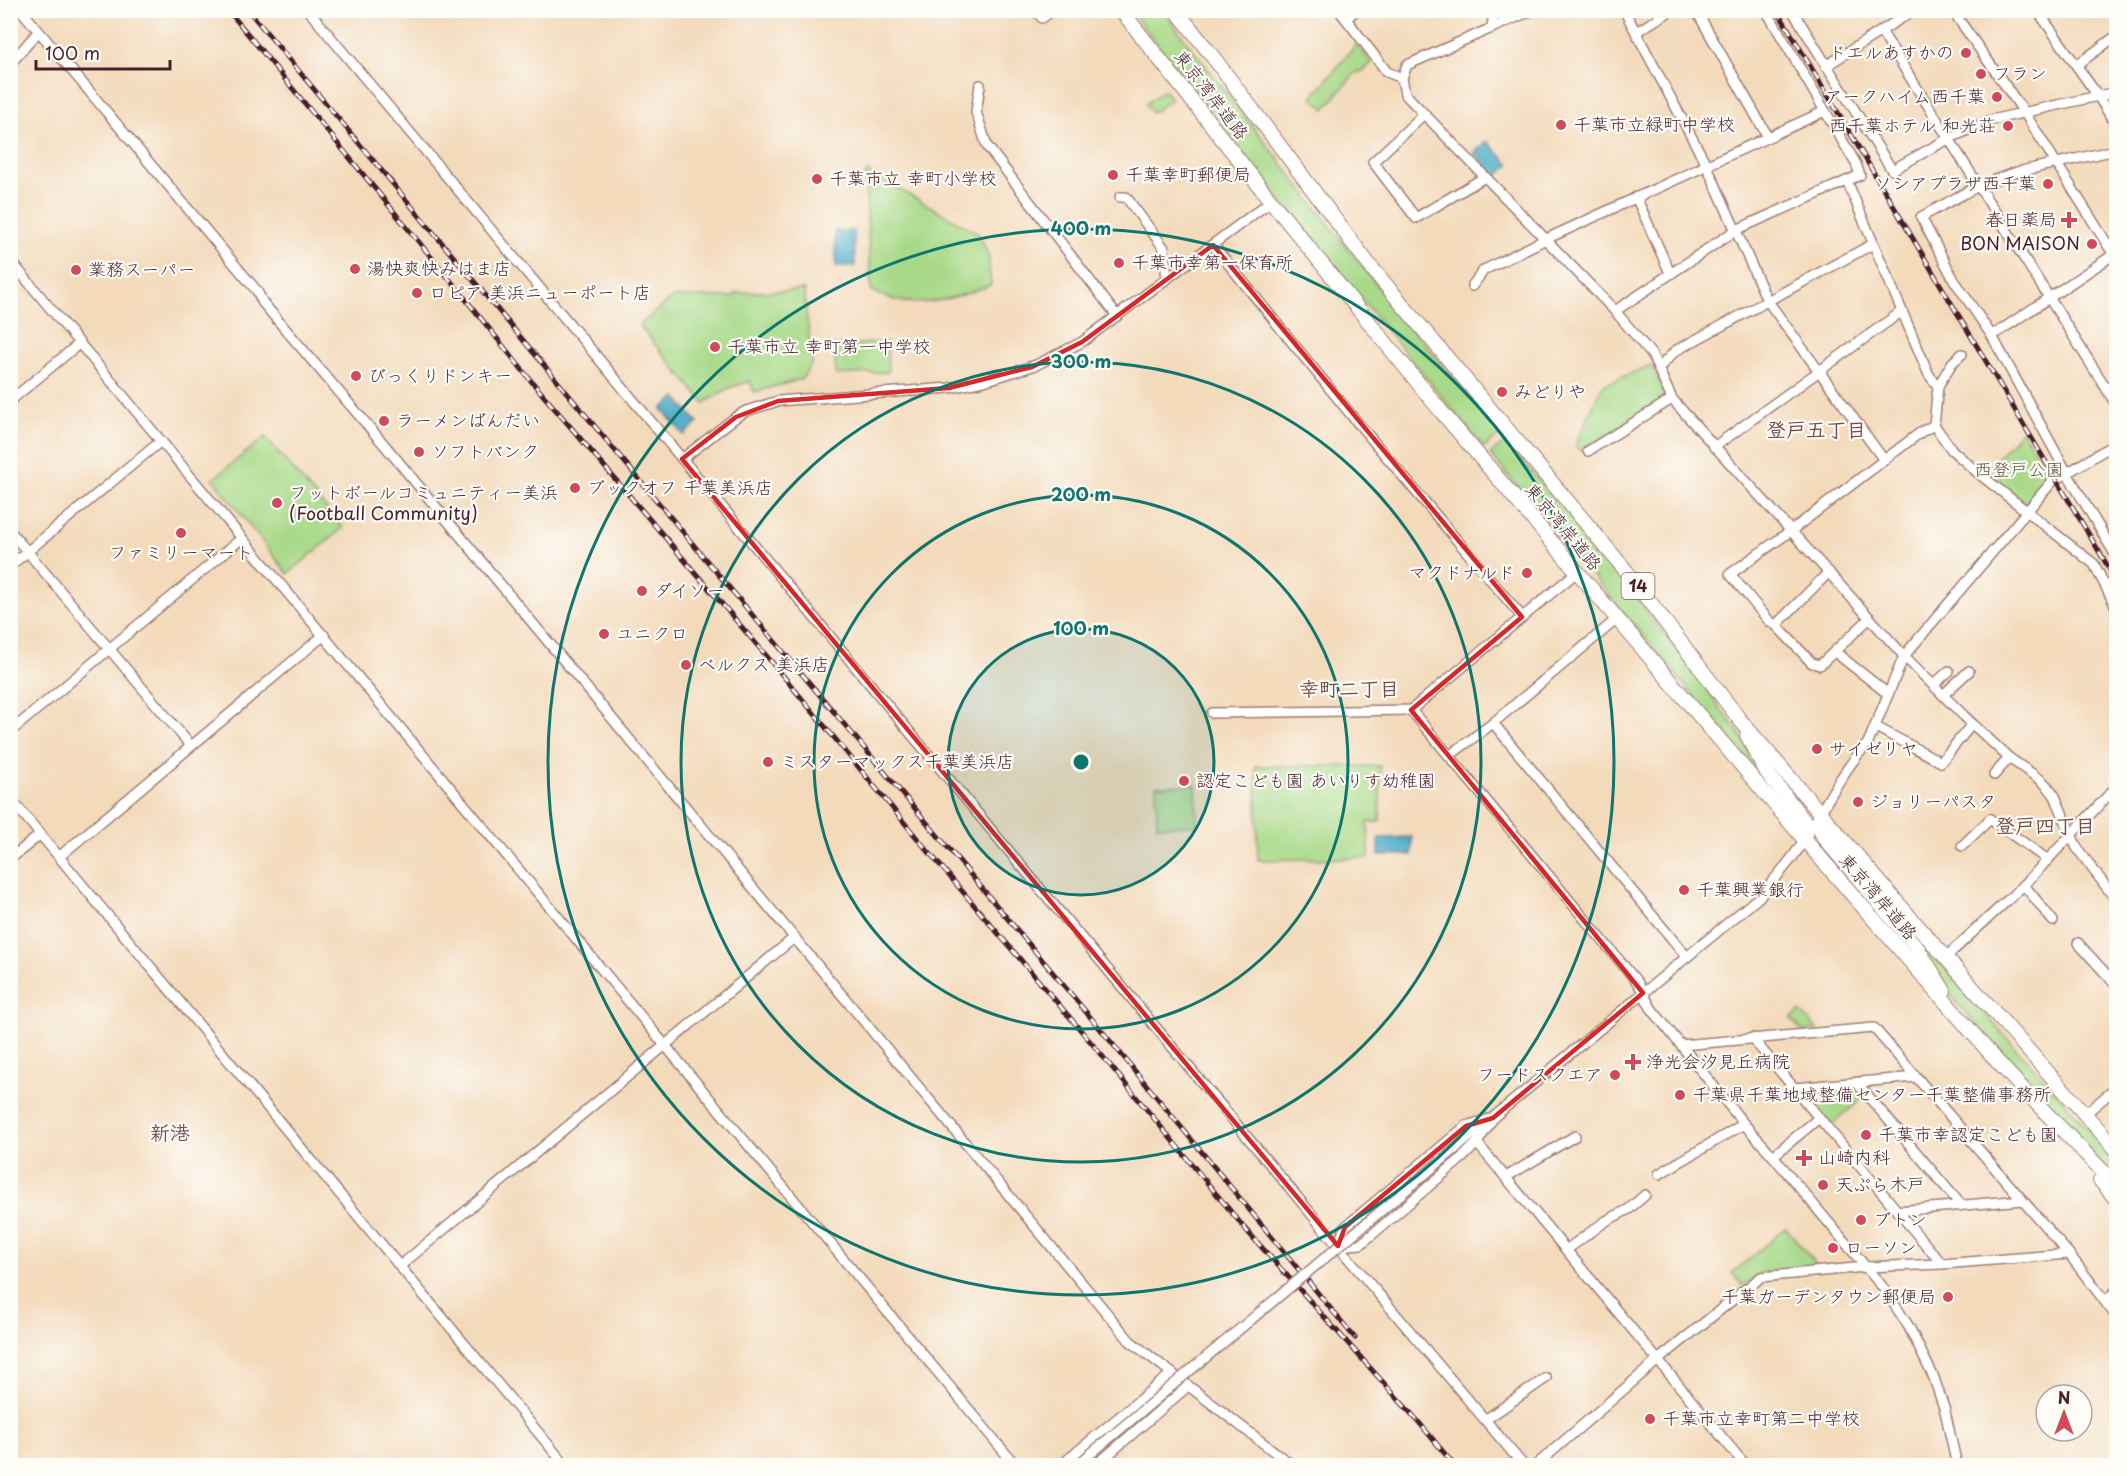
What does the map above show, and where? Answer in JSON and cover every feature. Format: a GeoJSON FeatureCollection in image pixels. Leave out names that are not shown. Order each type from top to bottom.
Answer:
{"type":"FeatureCollection","features":[{"type":"Feature","properties":{"kind":"highway","name":"東京湾岸道路"},"geometry":{"type":"LineString","coordinates":[[1121,10],[1271,201],[1440,410],[1804,839],[2022,1089],[2116,1185]]}},
{"type":"Feature","properties":{"kind":"highway","name":"東京湾岸道路"},"geometry":{"type":"LineString","coordinates":[[1176,10],[1370,266],[1627,572],[1740,720],[2116,1149]]}},
{"type":"Feature","properties":{"kind":"highway"},"geometry":{"type":"LineString","coordinates":[[1740,720],[1766,771],[1805,822],[1804,839]]}},
{"type":"Feature","properties":{"kind":"highway"},"geometry":{"type":"LineString","coordinates":[[1819,812],[1821,832],[1825,839],[1918,949],[1933,970],[1955,1012]]}},
{"type":"Feature","properties":{"kind":"highway","name":"14"},"geometry":{"type":"LineString","coordinates":[[2065,1134],[2072,1149],[2116,1199]]}},
{"type":"Feature","properties":{"kind":"street"},"geometry":{"type":"LineString","coordinates":[[21,10],[1130,1341],[1293,1466]]}},
{"type":"Feature","properties":{"kind":"street"},"geometry":{"type":"LineString","coordinates":[[308,10],[1524,1466]]}},
{"type":"Feature","properties":{"kind":"street"},"geometry":{"type":"LineString","coordinates":[[1036,10],[1042,18],[1053,10]]}},
{"type":"Feature","properties":{"kind":"street"},"geometry":{"type":"LineString","coordinates":[[1339,10],[1387,72],[1402,78]]}},
{"type":"Feature","properties":{"kind":"street"},"geometry":{"type":"LineString","coordinates":[[1346,19],[1356,10]]}},
{"type":"Feature","properties":{"kind":"street"},"geometry":{"type":"LineString","coordinates":[[1492,28],[1494,10]]}},
{"type":"Feature","properties":{"kind":"street"},"geometry":{"type":"LineString","coordinates":[[1533,10],[1407,65],[1402,78],[1405,94],[1615,311],[1652,355],[1672,399],[1904,656],[2009,759],[2049,788],[2055,796],[2077,848],[2116,900]]}},
{"type":"Feature","properties":{"kind":"street"},"geometry":{"type":"LineString","coordinates":[[1624,10],[1706,164],[1767,300],[1884,460]]}},
{"type":"Feature","properties":{"kind":"street"},"geometry":{"type":"LineString","coordinates":[[1636,32],[1672,10]]}},
{"type":"Feature","properties":{"kind":"street"},"geometry":{"type":"LineString","coordinates":[[1696,10],[1768,137]]}},
{"type":"Feature","properties":{"kind":"street"},"geometry":{"type":"LineString","coordinates":[[1615,311],[1736,230],[1860,175],[1857,164],[1766,10]]}},
{"type":"Feature","properties":{"kind":"street"},"geometry":{"type":"LineString","coordinates":[[1826,66],[1914,10]]}},
{"type":"Feature","properties":{"kind":"street"},"geometry":{"type":"LineString","coordinates":[[1952,10],[2024,112],[2116,255],[2048,297],[1992,336]]}},
{"type":"Feature","properties":{"kind":"street"},"geometry":{"type":"LineString","coordinates":[[1793,11],[1892,171],[1948,139],[1991,120],[2116,92]]}},
{"type":"Feature","properties":{"kind":"street"},"geometry":{"type":"LineString","coordinates":[[2041,12],[2116,125]]}},
{"type":"Feature","properties":{"kind":"street"},"geometry":{"type":"LineString","coordinates":[[1881,31],[2116,404]]}},
{"type":"Feature","properties":{"kind":"street"},"geometry":{"type":"LineString","coordinates":[[10,64],[38,32]]}},
{"type":"Feature","properties":{"kind":"street"},"geometry":{"type":"LineString","coordinates":[[2077,65],[2116,36]]}},
{"type":"Feature","properties":{"kind":"street"},"geometry":{"type":"LineString","coordinates":[[980,84],[976,112],[987,146],[1117,316]]}},
{"type":"Feature","properties":{"kind":"street"},"geometry":{"type":"LineString","coordinates":[[1472,286],[1484,270],[1544,240],[1825,111]]}},
{"type":"Feature","properties":{"kind":"street"},"geometry":{"type":"LineString","coordinates":[[1424,114],[1373,162],[1416,218],[1485,177]]}},
{"type":"Feature","properties":{"kind":"street"},"geometry":{"type":"LineString","coordinates":[[2116,150],[2017,172],[1978,186],[1921,217],[1954,280],[1992,336],[2067,473],[2116,556]]}},
{"type":"Feature","properties":{"kind":"street"},"geometry":{"type":"LineString","coordinates":[[1847,181],[1901,312],[1929,375],[1938,386]]}},
{"type":"Feature","properties":{"kind":"street"},"geometry":{"type":"LineString","coordinates":[[1120,197],[1126,197],[1164,248],[1167,279]]}},
{"type":"Feature","properties":{"kind":"street"},"geometry":{"type":"LineString","coordinates":[[1636,197],[1670,273]]}},
{"type":"Feature","properties":{"kind":"street"},"geometry":{"type":"LineString","coordinates":[[682,459],[736,417],[759,407],[793,399],[949,388],[1032,367],[1082,342],[1271,201]]}},
{"type":"Feature","properties":{"kind":"street"},"geometry":{"type":"LineString","coordinates":[[1659,368],[1675,351],[1873,244]]}},
{"type":"Feature","properties":{"kind":"street"},"geometry":{"type":"LineString","coordinates":[[1213,245],[1352,416],[1522,618]]}},
{"type":"Feature","properties":{"kind":"street"},"geometry":{"type":"LineString","coordinates":[[10,260],[1016,1466]]}},
{"type":"Feature","properties":{"kind":"street"},"geometry":{"type":"LineString","coordinates":[[1714,447],[1901,312]]}},
{"type":"Feature","properties":{"kind":"street"},"geometry":{"type":"LineString","coordinates":[[10,401],[80,343]]}},
{"type":"Feature","properties":{"kind":"street"},"geometry":{"type":"LineString","coordinates":[[1962,354],[1952,363],[1938,386],[1934,425],[1952,450],[2025,512],[2058,534],[2094,564],[2116,607]]}},
{"type":"Feature","properties":{"kind":"street"},"geometry":{"type":"LineString","coordinates":[[1588,451],[1672,399]]}},
{"type":"Feature","properties":{"kind":"street"},"geometry":{"type":"LineString","coordinates":[[1870,618],[1820,664],[1812,663],[1776,625],[1770,622],[1730,574],[1792,531],[1884,460],[1934,425]]}},
{"type":"Feature","properties":{"kind":"street"},"geometry":{"type":"LineString","coordinates":[[10,566],[161,441]]}},
{"type":"Feature","properties":{"kind":"street"},"geometry":{"type":"LineString","coordinates":[[1076,1466],[1758,898],[1784,868],[1819,812],[1868,743],[1904,656],[2051,483],[2116,443]]}},
{"type":"Feature","properties":{"kind":"street"},"geometry":{"type":"LineString","coordinates":[[10,531],[191,746]]}},
{"type":"Feature","properties":{"kind":"street"},"geometry":{"type":"LineString","coordinates":[[10,732],[242,538]]}},
{"type":"Feature","properties":{"kind":"street"},"geometry":{"type":"LineString","coordinates":[[1212,713],[1411,710],[1578,571]]}},
{"type":"Feature","properties":{"kind":"street"},"geometry":{"type":"LineString","coordinates":[[1776,625],[1829,572]]}},
{"type":"Feature","properties":{"kind":"street"},"geometry":{"type":"LineString","coordinates":[[1449,756],[1493,723],[1617,618]]}},
{"type":"Feature","properties":{"kind":"street"},"geometry":{"type":"LineString","coordinates":[[60,856],[324,635]]}},
{"type":"Feature","properties":{"kind":"street"},"geometry":{"type":"LineString","coordinates":[[1835,652],[1888,694]]}},
{"type":"Feature","properties":{"kind":"street"},"geometry":{"type":"LineString","coordinates":[[1933,685],[1949,671]]}},
{"type":"Feature","properties":{"kind":"street"},"geometry":{"type":"LineString","coordinates":[[1943,695],[1969,671]]}},
{"type":"Feature","properties":{"kind":"street"},"geometry":{"type":"LineString","coordinates":[[1411,710],[1638,983],[1651,1008],[1744,1124],[1885,1290],[1909,1327],[1926,1361],[1945,1412],[1957,1466]]}},
{"type":"Feature","properties":{"kind":"street"},"geometry":{"type":"LineString","coordinates":[[1493,723],[1687,957]]}},
{"type":"Feature","properties":{"kind":"street"},"geometry":{"type":"LineString","coordinates":[[1876,727],[1941,762],[1972,724]]}},
{"type":"Feature","properties":{"kind":"street"},"geometry":{"type":"LineString","coordinates":[[1994,775],[2009,759]]}},
{"type":"Feature","properties":{"kind":"street"},"geometry":{"type":"LineString","coordinates":[[1946,957],[2024,885],[2116,787]]}},
{"type":"Feature","properties":{"kind":"street"},"geometry":{"type":"LineString","coordinates":[[10,798],[566,1466]]}},
{"type":"Feature","properties":{"kind":"street"},"geometry":{"type":"LineString","coordinates":[[1962,846],[1990,819],[2048,860]]}},
{"type":"Feature","properties":{"kind":"street"},"geometry":{"type":"LineString","coordinates":[[10,860],[41,834]]}},
{"type":"Feature","properties":{"kind":"street"},"geometry":{"type":"LineString","coordinates":[[2024,885],[2053,921]]}},
{"type":"Feature","properties":{"kind":"street"},"geometry":{"type":"LineString","coordinates":[[400,1266],[795,937]]}},
{"type":"Feature","properties":{"kind":"street"},"geometry":{"type":"LineString","coordinates":[[2078,943],[2116,985]]}},
{"type":"Feature","properties":{"kind":"street"},"geometry":{"type":"LineString","coordinates":[[1681,1044],[1874,1028],[2068,1254],[2116,1316]]}},
{"type":"Feature","properties":{"kind":"street"},"geometry":{"type":"LineString","coordinates":[[1752,1038],[1942,1264]]}},
{"type":"Feature","properties":{"kind":"street"},"geometry":{"type":"LineString","coordinates":[[1794,1088],[1916,1077]]}},
{"type":"Feature","properties":{"kind":"street"},"geometry":{"type":"LineString","coordinates":[[1857,1083],[1961,1205]]}},
{"type":"Feature","properties":{"kind":"street"},"geometry":{"type":"LineString","coordinates":[[2085,1114],[2116,1088]]}},
{"type":"Feature","properties":{"kind":"street"},"geometry":{"type":"LineString","coordinates":[[1338,1246],[1345,1227],[1466,1126],[1493,1118]]}},
{"type":"Feature","properties":{"kind":"street"},"geometry":{"type":"LineString","coordinates":[[1338,1246],[1361,1244],[1462,1158],[1477,1143],[1493,1118]]}},
{"type":"Feature","properties":{"kind":"street"},"geometry":{"type":"LineString","coordinates":[[1773,1156],[1819,1118]]}},
{"type":"Feature","properties":{"kind":"street"},"geometry":{"type":"LineString","coordinates":[[1659,1174],[1744,1124]]}},
{"type":"Feature","properties":{"kind":"street"},"geometry":{"type":"LineString","coordinates":[[1506,1177],[1575,1136]]}},
{"type":"Feature","properties":{"kind":"street"},"geometry":{"type":"LineString","coordinates":[[1477,1143],[1746,1466]]}},
{"type":"Feature","properties":{"kind":"street"},"geometry":{"type":"LineString","coordinates":[[1566,1250],[1606,1221],[1629,1209],[1645,1195]]}},
{"type":"Feature","properties":{"kind":"street"},"geometry":{"type":"LineString","coordinates":[[1897,1211],[2022,1200]]}},
{"type":"Feature","properties":{"kind":"street"},"geometry":{"type":"LineString","coordinates":[[1535,1466],[1658,1360],[1761,1276],[2068,1254]]}},
{"type":"Feature","properties":{"kind":"street"},"geometry":{"type":"LineString","coordinates":[[2105,1301],[2116,1291]]}},
{"type":"Feature","properties":{"kind":"street"},"geometry":{"type":"LineString","coordinates":[[1060,1466],[1172,1373]]}},
{"type":"Feature","properties":{"kind":"street"},"geometry":{"type":"LineString","coordinates":[[1485,1420],[1545,1378]]}},
{"type":"Feature","properties":{"kind":"street"},"geometry":{"type":"LineString","coordinates":[[1095,1466],[1188,1386]]}},
{"type":"Feature","properties":{"kind":"highlighted area"},"geometry":{"type":"Polygon","coordinates":[[[1213,245],[1522,617],[1411,710],[1643,993],[1493,1118],[1466,1126],[1345,1227],[1338,1246],[682,459],[736,417],[778,401],[949,388],[1032,367],[1082,342],[1213,245]]]}},
{"type":"Feature","properties":{"kind":"green space"},"geometry":{"type":"Polygon","coordinates":[[[1131,11],[1163,11],[1389,301],[1501,434],[1484,448],[1288,210],[1131,11]]]}},
{"type":"Feature","properties":{"kind":"green space"},"geometry":{"type":"Polygon","coordinates":[[[1357,44],[1372,63],[1363,71],[1355,73],[1325,109],[1312,97],[1357,44]]]}},
{"type":"Feature","properties":{"kind":"green space"},"geometry":{"type":"Polygon","coordinates":[[[1164,90],[1171,99],[1152,113],[1146,104],[1164,90]]]}},
{"type":"Feature","properties":{"kind":"green space"},"geometry":{"type":"Polygon","coordinates":[[[868,172],[978,233],[988,253],[991,285],[946,299],[916,303],[886,297],[871,290],[865,175],[868,172]]]}},
{"type":"Feature","properties":{"kind":"green space"},"geometry":{"type":"Polygon","coordinates":[[[804,290],[812,363],[802,379],[754,392],[750,381],[729,388],[704,403],[639,325],[674,297],[733,297],[736,293],[804,290]]]}},
{"type":"Feature","properties":{"kind":"green space"},"geometry":{"type":"Polygon","coordinates":[[[887,342],[888,372],[836,375],[834,346],[887,342]]]}},
{"type":"Feature","properties":{"kind":"green space"},"geometry":{"type":"Polygon","coordinates":[[[1651,365],[1666,396],[1665,399],[1581,451],[1575,446],[1603,385],[1651,365]]]}},
{"type":"Feature","properties":{"kind":"green space","name":"西登戸公園"},"geometry":{"type":"Polygon","coordinates":[[[2022,430],[2051,477],[2047,478],[2027,502],[2022,503],[1985,472],[2022,430]]]}},
{"type":"Feature","properties":{"kind":"green space","name":"フットボールコミュニティー美浜 (Football Community)"},"geometry":{"type":"Polygon","coordinates":[[[265,437],[343,528],[288,574],[213,479],[265,437]]]}},
{"type":"Feature","properties":{"kind":"green space"},"geometry":{"type":"Polygon","coordinates":[[[1506,442],[1618,573],[1739,733],[1762,771],[1795,816],[1490,454],[1506,442]]]}},
{"type":"Feature","properties":{"kind":"green space"},"geometry":{"type":"Polygon","coordinates":[[[1256,766],[1380,766],[1380,822],[1368,822],[1369,858],[1258,860],[1256,766]]]}},
{"type":"Feature","properties":{"kind":"green space"},"geometry":{"type":"Polygon","coordinates":[[[1196,785],[1197,825],[1157,826],[1156,786],[1196,785]]]}},
{"type":"Feature","properties":{"kind":"green space"},"geometry":{"type":"Polygon","coordinates":[[[1829,834],[1962,988],[2105,1147],[2116,1161],[2116,1178],[1957,1003],[1829,834]]]}},
{"type":"Feature","properties":{"kind":"green space"},"geometry":{"type":"Polygon","coordinates":[[[1800,1011],[1818,1030],[1802,1031],[1791,1019],[1800,1011]]]}},
{"type":"Feature","properties":{"kind":"green space"},"geometry":{"type":"Polygon","coordinates":[[[1854,1087],[1863,1098],[1830,1126],[1804,1096],[1807,1090],[1854,1087]]]}},
{"type":"Feature","properties":{"kind":"green space"},"geometry":{"type":"Polygon","coordinates":[[[1786,1228],[1819,1268],[1760,1273],[1743,1286],[1732,1273],[1786,1228]]]}},
{"type":"Feature","properties":{"kind":"water"},"geometry":{"type":"Polygon","coordinates":[[[1487,141],[1510,165],[1496,177],[1474,153],[1487,141]]]}},
{"type":"Feature","properties":{"kind":"water"},"geometry":{"type":"Polygon","coordinates":[[[835,231],[854,231],[855,266],[836,266],[835,231]]]}},
{"type":"Feature","properties":{"kind":"water"},"geometry":{"type":"Polygon","coordinates":[[[676,397],[698,423],[684,435],[662,409],[676,397]]]}},
{"type":"Feature","properties":{"kind":"water"},"geometry":{"type":"Polygon","coordinates":[[[1412,837],[1412,855],[1379,855],[1379,838],[1412,837]]]}},
{"type":"Feature","properties":{"kind":"railway"},"geometry":{"type":"LineString","coordinates":[[228,10],[532,382],[770,660],[1247,1231],[1417,1420],[1455,1466]]}},
{"type":"Feature","properties":{"kind":"railway"},"geometry":{"type":"LineString","coordinates":[[248,10],[1107,1037],[1355,1338]]}},
{"type":"Feature","properties":{"kind":"railway"},"geometry":{"type":"LineString","coordinates":[[1777,10],[2116,580]]}},
{"type":"Feature","properties":{"kind":"place","name":"ドエルあすかの"},"geometry":{"type":"Point","coordinates":[1966,53]}},
{"type":"Feature","properties":{"kind":"place","name":"フラン"},"geometry":{"type":"Point","coordinates":[1981,74]}},
{"type":"Feature","properties":{"kind":"place","name":"アークハイム西千葉"},"geometry":{"type":"Point","coordinates":[1997,97]}},
{"type":"Feature","properties":{"kind":"place","name":"千葉市立緑町中学校"},"geometry":{"type":"Point","coordinates":[1561,125]}},
{"type":"Feature","properties":{"kind":"place","name":"西千葉ホテル 和光荘"},"geometry":{"type":"Point","coordinates":[2008,126]}},
{"type":"Feature","properties":{"kind":"place","name":"千葉幸町郵便局"},"geometry":{"type":"Point","coordinates":[1113,175]}},
{"type":"Feature","properties":{"kind":"place","name":"千葉市立 幸町小学校"},"geometry":{"type":"Point","coordinates":[817,179]}},
{"type":"Feature","properties":{"kind":"place","name":"ソシアプラザ西千葉"},"geometry":{"type":"Point","coordinates":[2048,184]}},
{"type":"Feature","properties":{"kind":"place","name":"春日薬局"},"geometry":{"type":"Point","coordinates":[2069,220]}},
{"type":"Feature","properties":{"kind":"place","name":"BON MAISON"},"geometry":{"type":"Point","coordinates":[2092,244]}},
{"type":"Feature","properties":{"kind":"place","name":"千葉市幸第一保育所"},"geometry":{"type":"Point","coordinates":[1119,263]}},
{"type":"Feature","properties":{"kind":"place","name":"湯快爽快みはま店"},"geometry":{"type":"Point","coordinates":[355,269]}},
{"type":"Feature","properties":{"kind":"place","name":"業務スーパー"},"geometry":{"type":"Point","coordinates":[76,270]}},
{"type":"Feature","properties":{"kind":"place","name":"ロピア 美浜ニューポート店"},"geometry":{"type":"Point","coordinates":[417,293]}},
{"type":"Feature","properties":{"kind":"place","name":"千葉市立 幸町第一中学校"},"geometry":{"type":"Point","coordinates":[715,347]}},
{"type":"Feature","properties":{"kind":"place","name":"びっくりドンキー"},"geometry":{"type":"Point","coordinates":[356,376]}},
{"type":"Feature","properties":{"kind":"place","name":"みどりや"},"geometry":{"type":"Point","coordinates":[1502,392]}},
{"type":"Feature","properties":{"kind":"place","name":"ラーメンばんだい"},"geometry":{"type":"Point","coordinates":[384,421]}},
{"type":"Feature","properties":{"kind":"place","name":"ソフトバンク"},"geometry":{"type":"Point","coordinates":[419,452]}},
{"type":"Feature","properties":{"kind":"place","name":"ブックオフ 千葉美浜店"},"geometry":{"type":"Point","coordinates":[575,488]}},
{"type":"Feature","properties":{"kind":"place","name":"フットボールコミュニティー美浜 (Football Community)"},"geometry":{"type":"Point","coordinates":[277,503]}},
{"type":"Feature","properties":{"kind":"place","name":"ファミリーマート"},"geometry":{"type":"Point","coordinates":[181,533]}},
{"type":"Feature","properties":{"kind":"place","name":"マクドナルド"},"geometry":{"type":"Point","coordinates":[1527,573]}},
{"type":"Feature","properties":{"kind":"place","name":"ダイソー"},"geometry":{"type":"Point","coordinates":[642,591]}},
{"type":"Feature","properties":{"kind":"place","name":"ユニクロ"},"geometry":{"type":"Point","coordinates":[604,634]}},
{"type":"Feature","properties":{"kind":"place","name":"ベルクス 美浜店"},"geometry":{"type":"Point","coordinates":[686,665]}},
{"type":"Feature","properties":{"kind":"place","name":"サイゼリヤ"},"geometry":{"type":"Point","coordinates":[1817,749]}},
{"type":"Feature","properties":{"kind":"place","name":"ミスターマックス千葉美浜店"},"geometry":{"type":"Point","coordinates":[768,762]}},
{"type":"Feature","properties":{"kind":"place","name":"認定こども園 あいりす幼稚園"},"geometry":{"type":"Point","coordinates":[1184,781]}},
{"type":"Feature","properties":{"kind":"place","name":"ジョリーパスタ"},"geometry":{"type":"Point","coordinates":[1858,802]}},
{"type":"Feature","properties":{"kind":"place","name":"千葉興業銀行"},"geometry":{"type":"Point","coordinates":[1684,890]}},
{"type":"Feature","properties":{"kind":"place","name":"浄光会汐見丘病院"},"geometry":{"type":"Point","coordinates":[1633,1062]}},
{"type":"Feature","properties":{"kind":"place","name":"フードスクエア"},"geometry":{"type":"Point","coordinates":[1615,1075]}},
{"type":"Feature","properties":{"kind":"place","name":"千葉県千葉地域整備センター千葉整備事務所"},"geometry":{"type":"Point","coordinates":[1680,1095]}},
{"type":"Feature","properties":{"kind":"place","name":"千葉市幸認定こども園"},"geometry":{"type":"Point","coordinates":[1866,1135]}},
{"type":"Feature","properties":{"kind":"place","name":"山崎内科"},"geometry":{"type":"Point","coordinates":[1804,1158]}},
{"type":"Feature","properties":{"kind":"place","name":"天ぷら木戸"},"geometry":{"type":"Point","coordinates":[1823,1185]}},
{"type":"Feature","properties":{"kind":"place","name":"ブトン"},"geometry":{"type":"Point","coordinates":[1861,1220]}},
{"type":"Feature","properties":{"kind":"place","name":"ローソン"},"geometry":{"type":"Point","coordinates":[1833,1248]}},
{"type":"Feature","properties":{"kind":"place","name":"千葉ガーデンタウン郵便局"},"geometry":{"type":"Point","coordinates":[1948,1297]}},
{"type":"Feature","properties":{"kind":"place","name":"千葉市立幸町第二中学校"},"geometry":{"type":"Point","coordinates":[1650,1419]}},
{"type":"Feature","properties":{"kind":"district","name":"登戸五丁目"},"geometry":{"type":"Point","coordinates":[1816,430]}},
{"type":"Feature","properties":{"kind":"district","name":"幸町二丁目"},"geometry":{"type":"Point","coordinates":[1349,689]}},
{"type":"Feature","properties":{"kind":"district","name":"登戸四丁目"},"geometry":{"type":"Point","coordinates":[2045,826]}},
{"type":"Feature","properties":{"kind":"district","name":"新港"},"geometry":{"type":"Point","coordinates":[170,1133]}}]}
